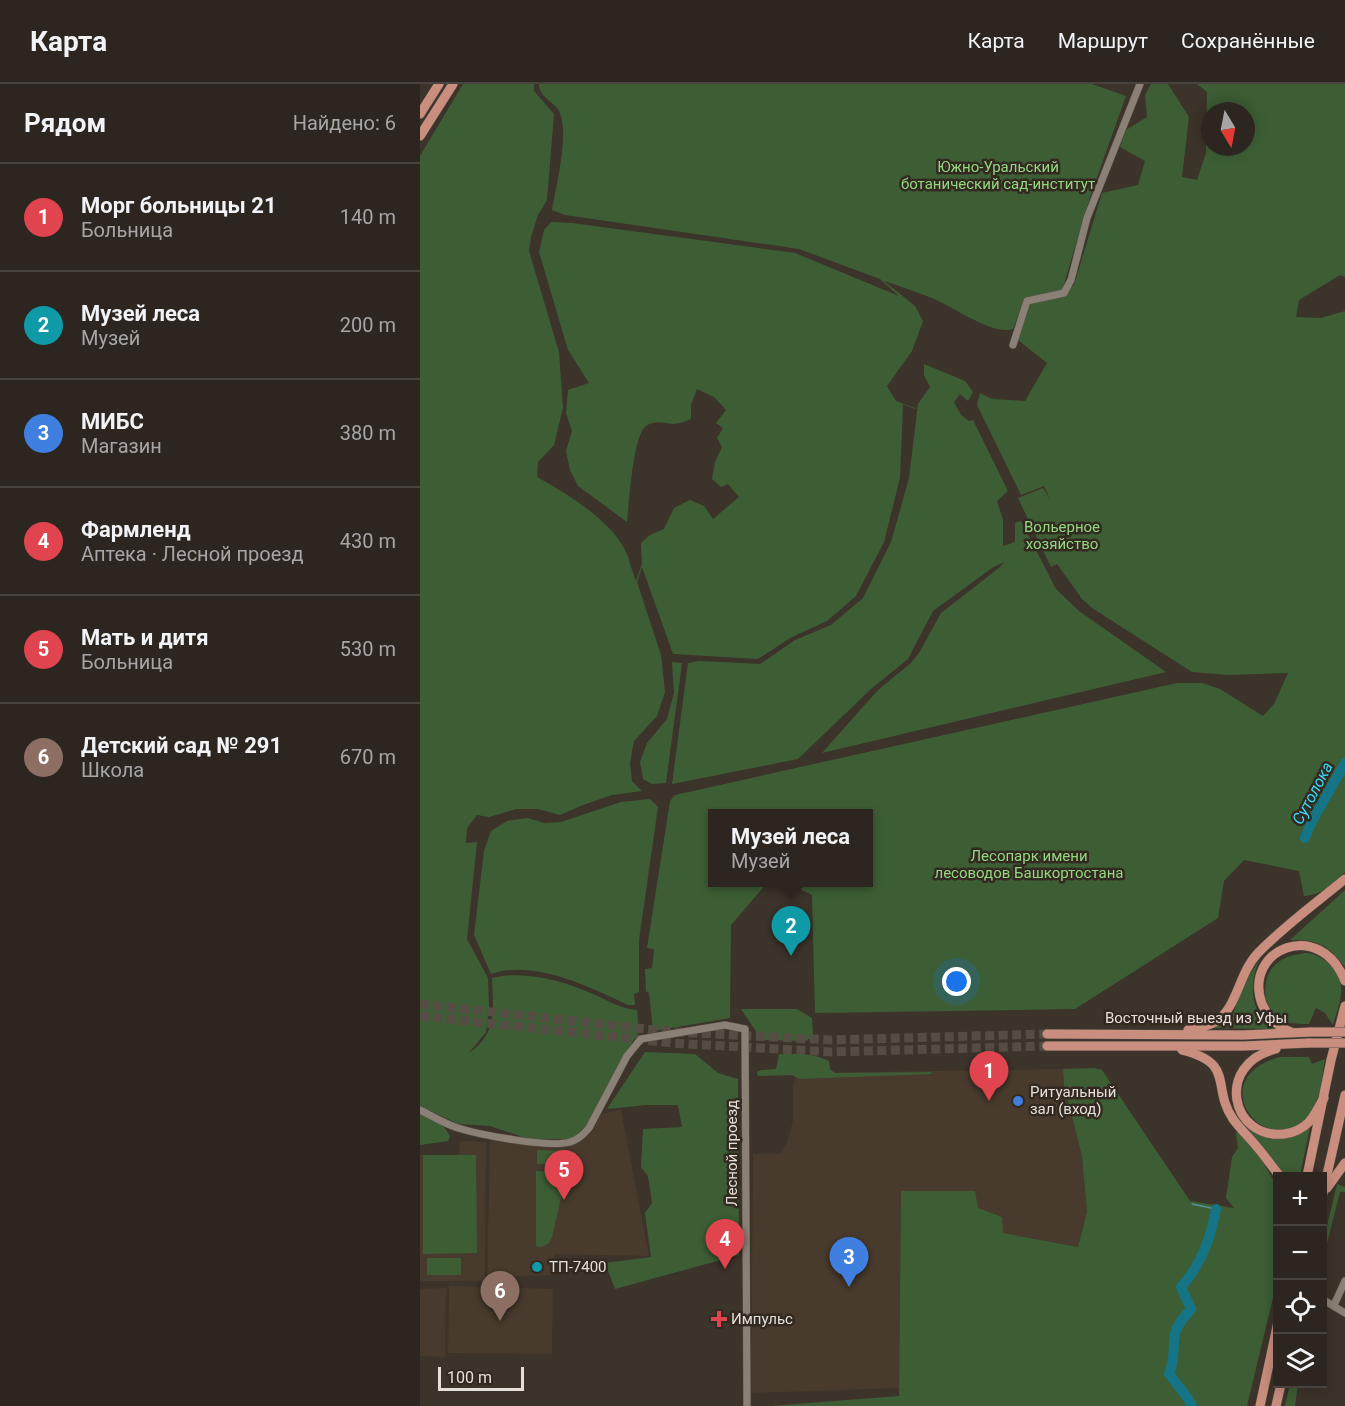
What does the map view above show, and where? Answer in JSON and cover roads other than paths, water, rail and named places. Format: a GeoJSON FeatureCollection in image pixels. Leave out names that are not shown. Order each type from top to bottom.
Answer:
{"type":"FeatureCollection","features":[{"type":"Feature","properties":{"kind":"main road"},"geometry":{"type":"LineString","coordinates":[[420,114],[439,84]]}},
{"type":"Feature","properties":{"kind":"main road"},"geometry":{"type":"LineString","coordinates":[[420,136],[453,84]]}},
{"type":"Feature","properties":{"kind":"main road"},"geometry":{"type":"LineString","coordinates":[[1172,1034],[1206,1026],[1222,1017],[1234,1001],[1240,980],[1256,955],[1345,879]]}},
{"type":"Feature","properties":{"kind":"main road"},"geometry":{"type":"LineString","coordinates":[[1294,1032],[1287,1030],[1270,1017],[1261,1001],[1259,992],[1263,971],[1274,955],[1293,945],[1318,948],[1332,958],[1345,981]]}},
{"type":"Feature","properties":{"kind":"main road"},"geometry":{"type":"LineString","coordinates":[[1308,1172],[1345,1006]]}},
{"type":"Feature","properties":{"kind":"main road","name":"Восточный выезд из Уфы"},"geometry":{"type":"LineString","coordinates":[[1047,1034],[1243,1035],[1345,1032]]}},
{"type":"Feature","properties":{"kind":"main road","name":"Восточный выезд из Уфы"},"geometry":{"type":"LineString","coordinates":[[1047,1046],[1244,1046],[1345,1042]]}},
{"type":"Feature","properties":{"kind":"main road"},"geometry":{"type":"LineString","coordinates":[[1296,1044],[1265,1052],[1254,1057],[1245,1066],[1238,1078],[1236,1091],[1240,1111],[1250,1123],[1262,1131],[1286,1134],[1309,1122],[1324,1098]]}},
{"type":"Feature","properties":{"kind":"main road"},"geometry":{"type":"LineString","coordinates":[[1171,1046],[1197,1053],[1210,1062],[1222,1082],[1226,1106],[1232,1118],[1277,1172]]}},
{"type":"Feature","properties":{"kind":"main road"},"geometry":{"type":"LineString","coordinates":[[1327,1176],[1345,1095]]}},
{"type":"Feature","properties":{"kind":"main road"},"geometry":{"type":"LineString","coordinates":[[1327,1189],[1345,1164]]}},
{"type":"Feature","properties":{"kind":"main road"},"geometry":{"type":"LineString","coordinates":[[1260,1406],[1275,1334]]}},
{"type":"Feature","properties":{"kind":"main road"},"geometry":{"type":"LineString","coordinates":[[1276,1406],[1280,1388]]}},
{"type":"Feature","properties":{"kind":"street"},"geometry":{"type":"LineString","coordinates":[[1013,345],[1027,301],[1064,293],[1071,280],[1087,218],[1140,84]]}},
{"type":"Feature","properties":{"kind":"street","name":"Лесной проезд"},"geometry":{"type":"LineString","coordinates":[[420,1110],[457,1128],[489,1136],[527,1141],[569,1142],[580,1137],[589,1128],[627,1056],[641,1039],[725,1025],[745,1029],[747,1406]]}},
{"type":"Feature","properties":{"kind":"street"},"geometry":{"type":"LineString","coordinates":[[1334,1305],[1345,1281]]}},
{"type":"Feature","properties":{"kind":"street"},"geometry":{"type":"LineString","coordinates":[[1327,1301],[1345,1313]]}},
{"type":"Feature","properties":{"kind":"waterway","name":"Сутолока"},"geometry":{"type":"LineString","coordinates":[[1305,838],[1345,763]]}},
{"type":"Feature","properties":{"kind":"waterway"},"geometry":{"type":"LineString","coordinates":[[1192,1204],[1216,1209]]}},
{"type":"Feature","properties":{"kind":"waterway","name":"Сутолока"},"geometry":{"type":"LineString","coordinates":[[1192,1406],[1169,1374],[1176,1330],[1191,1309],[1181,1287],[1194,1270],[1204,1251],[1216,1209]]}},
{"type":"Feature","properties":{"kind":"tunnel"},"geometry":{"type":"LineString","coordinates":[[420,1004],[674,1032],[832,1040],[1047,1034]]}},
{"type":"Feature","properties":{"kind":"tunnel"},"geometry":{"type":"LineString","coordinates":[[420,1016],[672,1043],[831,1052],[1047,1046]]}},
{"type":"Feature","properties":{"kind":"place","name":"Музей леса"},"geometry":{"type":"Point","coordinates":[791,956]}},
{"type":"Feature","properties":{"kind":"place","name":"Морг больницы 21"},"geometry":{"type":"Point","coordinates":[989,1101]}},
{"type":"Feature","properties":{"kind":"place","name":"Ритуальный зал (вход)"},"geometry":{"type":"Point","coordinates":[1018,1101]}},
{"type":"Feature","properties":{"kind":"place","name":"Мать и дитя"},"geometry":{"type":"Point","coordinates":[564,1200]}},
{"type":"Feature","properties":{"kind":"place","name":"ТП-7400"},"geometry":{"type":"Point","coordinates":[537,1267]}},
{"type":"Feature","properties":{"kind":"place","name":"Фармленд"},"geometry":{"type":"Point","coordinates":[725,1269]}},
{"type":"Feature","properties":{"kind":"place","name":"МИБС"},"geometry":{"type":"Point","coordinates":[849,1287]}},
{"type":"Feature","properties":{"kind":"place","name":"Импульс"},"geometry":{"type":"Point","coordinates":[719,1319]}},
{"type":"Feature","properties":{"kind":"place","name":"Детский сад № 291"},"geometry":{"type":"Point","coordinates":[500,1321]}},
{"type":"Feature","properties":{"kind":"park label","name":"Южно-Уральский ботанический сад-институт"},"geometry":{"type":"Point","coordinates":[998,176]}},
{"type":"Feature","properties":{"kind":"park label","name":"Вольерное хозяйство"},"geometry":{"type":"Point","coordinates":[1062,536]}},
{"type":"Feature","properties":{"kind":"park label","name":"Лесопарк имени лесоводов Башкортостана"},"geometry":{"type":"Point","coordinates":[1029,864]}}]}
